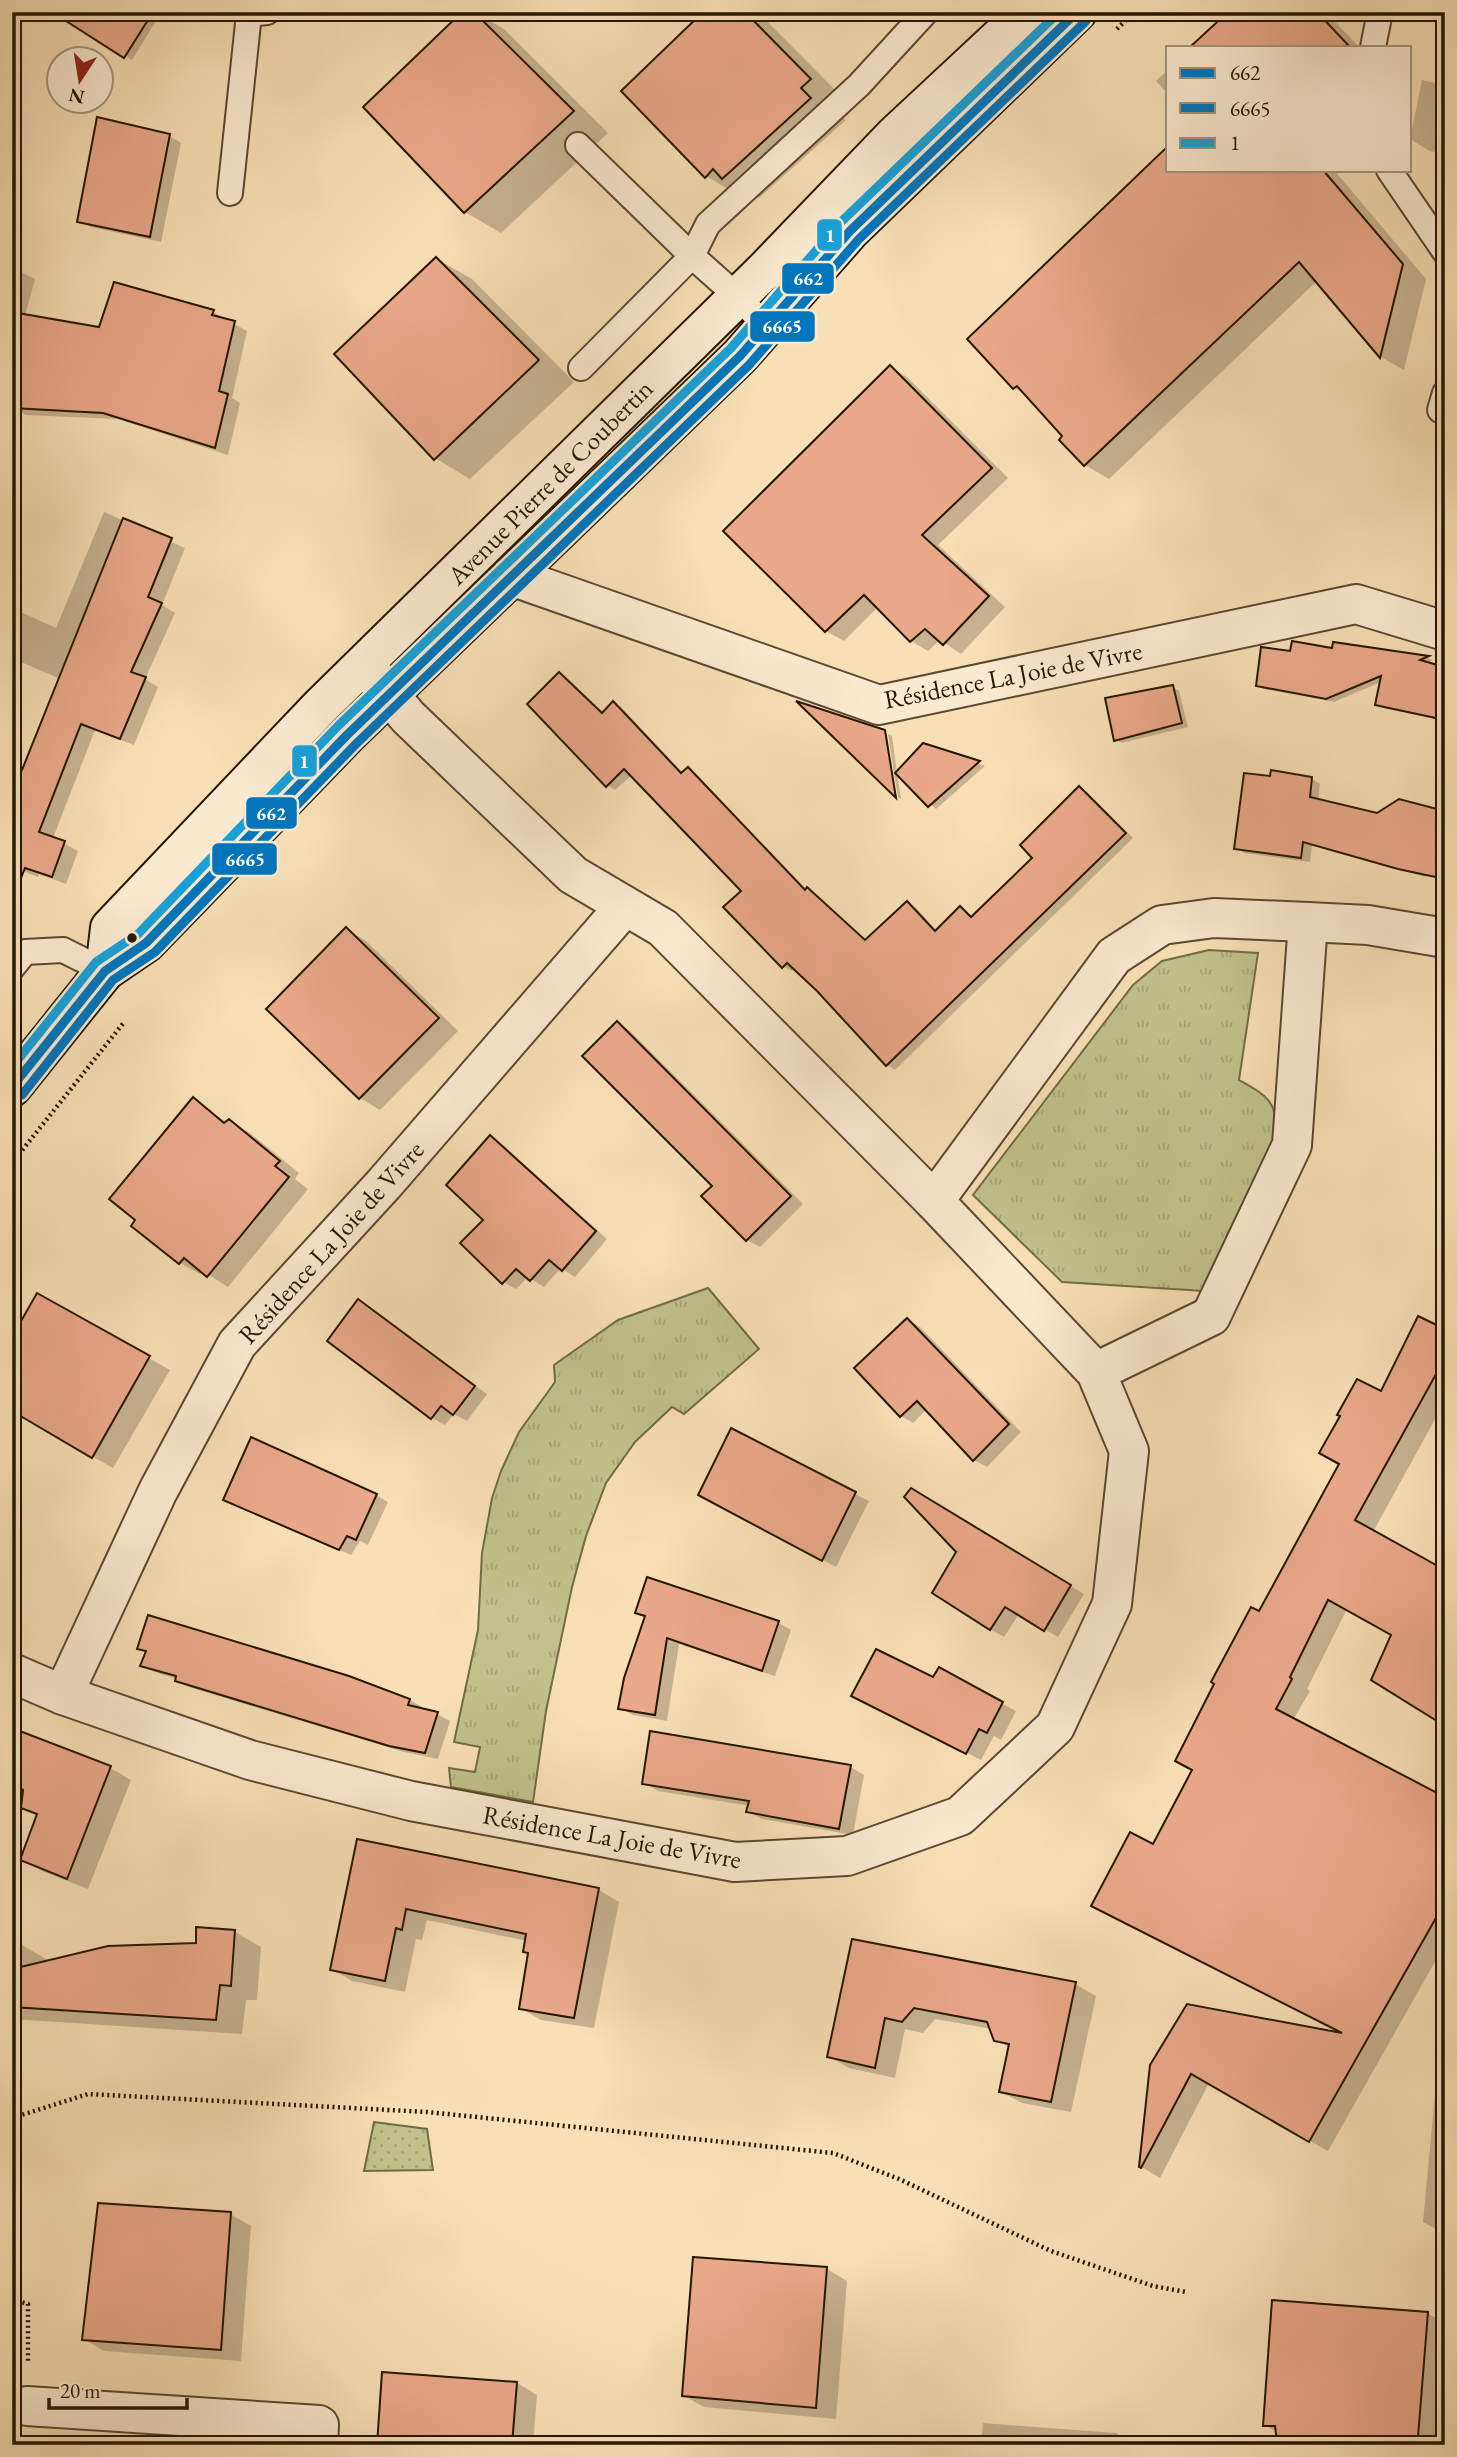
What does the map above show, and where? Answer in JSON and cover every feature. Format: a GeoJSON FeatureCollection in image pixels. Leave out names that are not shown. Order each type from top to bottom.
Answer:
{"type":"FeatureCollection","features":[{"type":"Feature","properties":{"kind":"street","name":"Avenue Pierre de Coubertin"},"geometry":{"type":"LineString","coordinates":[[105,971],[110,928],[320,707],[738,296],[895,135],[1027,12]]}},
{"type":"Feature","properties":{"kind":"street","name":"Avenue Pierre de Coubertin"},"geometry":{"type":"LineString","coordinates":[[12,1087],[105,971],[146,943],[346,736],[740,356],[850,231],[1077,12]]}},
{"type":"Feature","properties":{"kind":"street","name":"Résidence La Joie de Vivre"},"geometry":{"type":"LineString","coordinates":[[511,576],[879,705],[1356,604],[1445,631]]}},
{"type":"Feature","properties":{"kind":"street","name":"Résidence La Joie de Vivre"},"geometry":{"type":"LineString","coordinates":[[12,1673],[62,1695],[250,1760],[411,1801],[736,1862],[847,1856],[960,1816],[1055,1727],[1112,1604],[1129,1451],[1096,1372],[934,1201],[663,928],[573,875],[422,731],[364,665]]}},
{"type":"Feature","properties":{"kind":"street","name":"Résidence La Joie de Vivre"},"geometry":{"type":"LineString","coordinates":[[62,1695],[158,1491],[237,1344],[384,1184],[625,906]]}},
{"type":"Feature","properties":{"kind":"street"},"geometry":{"type":"LineString","coordinates":[[934,1201],[1114,956],[1162,925],[1214,918],[1308,922],[1368,925],[1445,938]]}},
{"type":"Feature","properties":{"kind":"street"},"geometry":{"type":"LineString","coordinates":[[1096,1372],[1211,1316],[1293,1145],[1308,922]]}},
{"type":"Feature","properties":{"kind":"street"},"geometry":{"type":"LineString","coordinates":[[27,2406],[319,2426],[318,2445]]}},
{"type":"Feature","properties":{"kind":"lane"},"geometry":{"type":"LineString","coordinates":[[230,193],[249,14],[267,12]]}},
{"type":"Feature","properties":{"kind":"lane"},"geometry":{"type":"LineString","coordinates":[[581,368],[692,256],[708,224],[859,85],[926,12]]}},
{"type":"Feature","properties":{"kind":"lane"},"geometry":{"type":"LineString","coordinates":[[1373,46],[1380,12]]}},
{"type":"Feature","properties":{"kind":"lane"},"geometry":{"type":"LineString","coordinates":[[578,145],[692,256],[738,296],[766,326]]}},
{"type":"Feature","properties":{"kind":"lane"},"geometry":{"type":"LineString","coordinates":[[1390,172],[1445,253]]}},
{"type":"Feature","properties":{"kind":"lane"},"geometry":{"type":"LineString","coordinates":[[1445,393],[1440,410],[1445,411]]}},
{"type":"Feature","properties":{"kind":"lane"},"geometry":{"type":"LineString","coordinates":[[12,968],[25,952],[63,950],[105,971]]}},
{"type":"Feature","properties":{"kind":"path"},"geometry":{"type":"LineString","coordinates":[[12,2118],[88,2094],[427,2112],[833,2153],[899,2179],[1051,2251],[1153,2286],[1186,2292]]}},
{"type":"Feature","properties":{"kind":"path"},"geometry":{"type":"LineString","coordinates":[[12,2299],[28,2304],[27,2406]]}},
{"type":"Feature","properties":{"kind":"green space"},"geometry":{"type":"Polygon","coordinates":[[[1209,950],[1258,953],[1239,1080],[1267,1099],[1274,1112],[1277,1131],[1204,1291],[1062,1282],[973,1195],[1133,985],[1162,961],[1209,950]]]}},
{"type":"Feature","properties":{"kind":"green space"},"geometry":{"type":"Polygon","coordinates":[[[708,1288],[759,1349],[684,1414],[672,1407],[635,1442],[606,1483],[586,1536],[572,1587],[546,1711],[533,1802],[451,1787],[449,1768],[475,1772],[480,1747],[454,1742],[478,1630],[482,1553],[492,1498],[519,1432],[555,1382],[554,1365],[618,1320],[708,1288]]]}},
{"type":"Feature","properties":{"kind":"green space"},"geometry":{"type":"Polygon","coordinates":[[[374,2122],[427,2129],[433,2170],[364,2171],[374,2122]]]}},
{"type":"Feature","properties":{"kind":"building"},"geometry":{"type":"Polygon","coordinates":[[[52,12],[153,12],[124,58],[116,53],[116,46],[105,46],[52,12]]]}},
{"type":"Feature","properties":{"kind":"building"},"geometry":{"type":"Polygon","coordinates":[[[462,12],[474,12],[574,111],[464,213],[363,107],[462,12]]]}},
{"type":"Feature","properties":{"kind":"building"},"geometry":{"type":"Polygon","coordinates":[[[703,12],[745,12],[811,79],[801,88],[811,98],[722,179],[713,169],[705,178],[621,91],[703,12]]]}},
{"type":"Feature","properties":{"kind":"building"},"geometry":{"type":"Polygon","coordinates":[[[1228,12],[1317,12],[1349,46],[1191,46],[1228,12]]]}},
{"type":"Feature","properties":{"kind":"building"},"geometry":{"type":"Polygon","coordinates":[[[97,117],[170,134],[150,237],[77,222],[97,117]]]}},
{"type":"Feature","properties":{"kind":"building"},"geometry":{"type":"Polygon","coordinates":[[[1166,148],[1166,172],[1325,172],[1403,264],[1380,358],[1299,262],[1084,466],[1059,440],[1062,436],[1017,386],[1013,389],[967,339],[1166,148]]]}},
{"type":"Feature","properties":{"kind":"building"},"geometry":{"type":"Polygon","coordinates":[[[436,257],[539,360],[434,460],[334,354],[436,257]]]}},
{"type":"Feature","properties":{"kind":"building"},"geometry":{"type":"Polygon","coordinates":[[[114,282],[214,310],[212,315],[235,321],[219,391],[228,394],[215,448],[103,413],[12,408],[12,312],[99,327],[114,282]]]}},
{"type":"Feature","properties":{"kind":"building"},"geometry":{"type":"Polygon","coordinates":[[[890,365],[992,468],[922,535],[989,596],[943,645],[925,629],[910,642],[864,595],[825,632],[723,531],[890,365]]]}},
{"type":"Feature","properties":{"kind":"building"},"geometry":{"type":"Polygon","coordinates":[[[123,518],[172,538],[148,597],[162,603],[131,672],[146,677],[120,739],[81,724],[39,832],[65,841],[52,877],[25,868],[15,893],[12,893],[12,766],[22,770],[123,518]]]}},
{"type":"Feature","properties":{"kind":"building"},"geometry":{"type":"Polygon","coordinates":[[[1292,641],[1332,648],[1333,642],[1429,656],[1420,660],[1445,667],[1445,720],[1375,705],[1381,676],[1326,699],[1256,686],[1261,647],[1290,651],[1292,641]]]}},
{"type":"Feature","properties":{"kind":"building"},"geometry":{"type":"Polygon","coordinates":[[[559,672],[602,713],[613,701],[681,773],[688,767],[805,890],[807,887],[865,940],[907,901],[935,931],[960,906],[971,917],[1032,858],[1020,845],[1079,786],[1126,833],[886,1066],[817,991],[787,963],[782,968],[723,907],[741,891],[624,769],[606,787],[527,704],[559,672]]]}},
{"type":"Feature","properties":{"kind":"building"},"geometry":{"type":"Polygon","coordinates":[[[1173,685],[1182,723],[1114,741],[1105,698],[1173,685]]]}},
{"type":"Feature","properties":{"kind":"building"},"geometry":{"type":"Polygon","coordinates":[[[796,701],[885,730],[896,798],[796,701]]]}},
{"type":"Feature","properties":{"kind":"building"},"geometry":{"type":"Polygon","coordinates":[[[923,743],[980,761],[928,807],[895,773],[923,743]]]}},
{"type":"Feature","properties":{"kind":"building"},"geometry":{"type":"Polygon","coordinates":[[[1271,770],[1312,777],[1310,797],[1377,813],[1399,799],[1445,811],[1445,879],[1398,869],[1303,842],[1301,858],[1234,849],[1244,773],[1270,776],[1271,770]]]}},
{"type":"Feature","properties":{"kind":"building"},"geometry":{"type":"Polygon","coordinates":[[[346,927],[439,1018],[359,1099],[266,1009],[346,927]]]}},
{"type":"Feature","properties":{"kind":"building"},"geometry":{"type":"Polygon","coordinates":[[[617,1021],[791,1196],[746,1241],[701,1196],[712,1186],[582,1056],[617,1021]]]}},
{"type":"Feature","properties":{"kind":"building"},"geometry":{"type":"Polygon","coordinates":[[[193,1097],[224,1123],[229,1119],[280,1161],[275,1166],[289,1177],[207,1277],[184,1258],[179,1264],[131,1226],[135,1220],[109,1199],[193,1097]]]}},
{"type":"Feature","properties":{"kind":"building"},"geometry":{"type":"Polygon","coordinates":[[[490,1135],[596,1231],[562,1271],[549,1260],[530,1281],[516,1269],[502,1284],[460,1243],[483,1220],[446,1185],[490,1135]]]}},
{"type":"Feature","properties":{"kind":"building"},"geometry":{"type":"Polygon","coordinates":[[[37,1293],[150,1356],[92,1458],[12,1411],[12,1337],[37,1293]]]}},
{"type":"Feature","properties":{"kind":"building"},"geometry":{"type":"Polygon","coordinates":[[[358,1299],[475,1386],[453,1415],[441,1406],[431,1419],[327,1341],[358,1299]]]}},
{"type":"Feature","properties":{"kind":"building"},"geometry":{"type":"Polygon","coordinates":[[[1418,1316],[1445,1329],[1445,1358],[1355,1520],[1445,1570],[1445,1726],[1371,1680],[1391,1635],[1328,1600],[1276,1709],[1445,1797],[1445,1902],[1309,2142],[1191,2074],[1141,2168],[1150,2065],[1187,2004],[1342,2033],[1091,1906],[1130,1832],[1153,1844],[1192,1770],[1175,1761],[1214,1684],[1211,1682],[1251,1607],[1259,1611],[1339,1464],[1319,1453],[1340,1416],[1337,1415],[1357,1379],[1381,1391],[1418,1316]]]}},
{"type":"Feature","properties":{"kind":"building"},"geometry":{"type":"Polygon","coordinates":[[[907,1318],[1009,1424],[973,1461],[917,1401],[900,1417],[854,1368],[907,1318]]]}},
{"type":"Feature","properties":{"kind":"building"},"geometry":{"type":"Polygon","coordinates":[[[731,1428],[856,1492],[822,1561],[698,1495],[731,1428]]]}},
{"type":"Feature","properties":{"kind":"building"},"geometry":{"type":"Polygon","coordinates":[[[251,1437],[377,1494],[356,1540],[347,1536],[339,1550],[223,1500],[251,1437]]]}},
{"type":"Feature","properties":{"kind":"building"},"geometry":{"type":"Polygon","coordinates":[[[911,1488],[1071,1585],[1044,1631],[1005,1607],[990,1630],[932,1593],[956,1552],[904,1497],[911,1488]]]}},
{"type":"Feature","properties":{"kind":"building"},"geometry":{"type":"Polygon","coordinates":[[[647,1577],[779,1621],[762,1671],[667,1638],[655,1715],[618,1709],[624,1678],[645,1616],[635,1613],[647,1577]]]}},
{"type":"Feature","properties":{"kind":"building"},"geometry":{"type":"Polygon","coordinates":[[[148,1615],[349,1676],[410,1699],[408,1705],[438,1712],[425,1753],[389,1746],[175,1681],[176,1676],[140,1666],[146,1651],[137,1649],[148,1615]]]}},
{"type":"Feature","properties":{"kind":"building"},"geometry":{"type":"Polygon","coordinates":[[[876,1649],[933,1677],[939,1667],[1003,1702],[987,1733],[979,1729],[966,1754],[851,1696],[876,1649]]]}},
{"type":"Feature","properties":{"kind":"building"},"geometry":{"type":"Polygon","coordinates":[[[12,1728],[111,1766],[67,1879],[20,1860],[37,1814],[21,1808],[23,1790],[12,1786],[12,1728]]]}},
{"type":"Feature","properties":{"kind":"building"},"geometry":{"type":"Polygon","coordinates":[[[650,1731],[851,1765],[839,1829],[746,1812],[749,1801],[642,1784],[650,1731]]]}},
{"type":"Feature","properties":{"kind":"building"},"geometry":{"type":"Polygon","coordinates":[[[357,1839],[599,1888],[574,2018],[519,2009],[528,1953],[523,1952],[526,1934],[406,1909],[402,1930],[396,1928],[385,1981],[330,1970],[357,1839]]]}},
{"type":"Feature","properties":{"kind":"building"},"geometry":{"type":"Polygon","coordinates":[[[196,1927],[235,1930],[231,1986],[220,1985],[216,2020],[12,2007],[12,1969],[108,1946],[196,1943],[196,1927]]]}},
{"type":"Feature","properties":{"kind":"building"},"geometry":{"type":"Polygon","coordinates":[[[852,1939],[1076,1982],[1051,2102],[999,2092],[1009,2044],[994,2041],[987,2022],[914,2008],[902,2022],[885,2018],[875,2068],[827,2057],[852,1939]]]}},
{"type":"Feature","properties":{"kind":"building"},"geometry":{"type":"Polygon","coordinates":[[[98,2203],[231,2212],[221,2350],[82,2340],[98,2203]]]}},
{"type":"Feature","properties":{"kind":"building"},"geometry":{"type":"Polygon","coordinates":[[[693,2257],[827,2267],[816,2408],[682,2396],[693,2257]]]}},
{"type":"Feature","properties":{"kind":"building"},"geometry":{"type":"Polygon","coordinates":[[[1272,2300],[1428,2312],[1418,2437],[1405,2438],[1404,2445],[1277,2442],[1275,2426],[1263,2426],[1272,2300]]]}},
{"type":"Feature","properties":{"kind":"building"},"geometry":{"type":"Polygon","coordinates":[[[382,2372],[517,2382],[512,2445],[377,2445],[382,2372]]]}},
{"type":"Feature","properties":{"kind":"transit line","name":"1"},"geometry":{"type":"LineString","coordinates":[[12,1067],[96,962],[138,934],[338,726],[731,348],[841,222],[1059,12]]}},
{"type":"Feature","properties":{"kind":"transit line","name":"662"},"geometry":{"type":"LineString","coordinates":[[12,1087],[105,971],[146,943],[347,735],[740,356],[850,231],[1077,12]]}},
{"type":"Feature","properties":{"kind":"transit line","name":"6665"},"geometry":{"type":"LineString","coordinates":[[22,1095],[113,980],[155,952],[356,744],[749,365],[859,239],[1086,21]]}}]}
